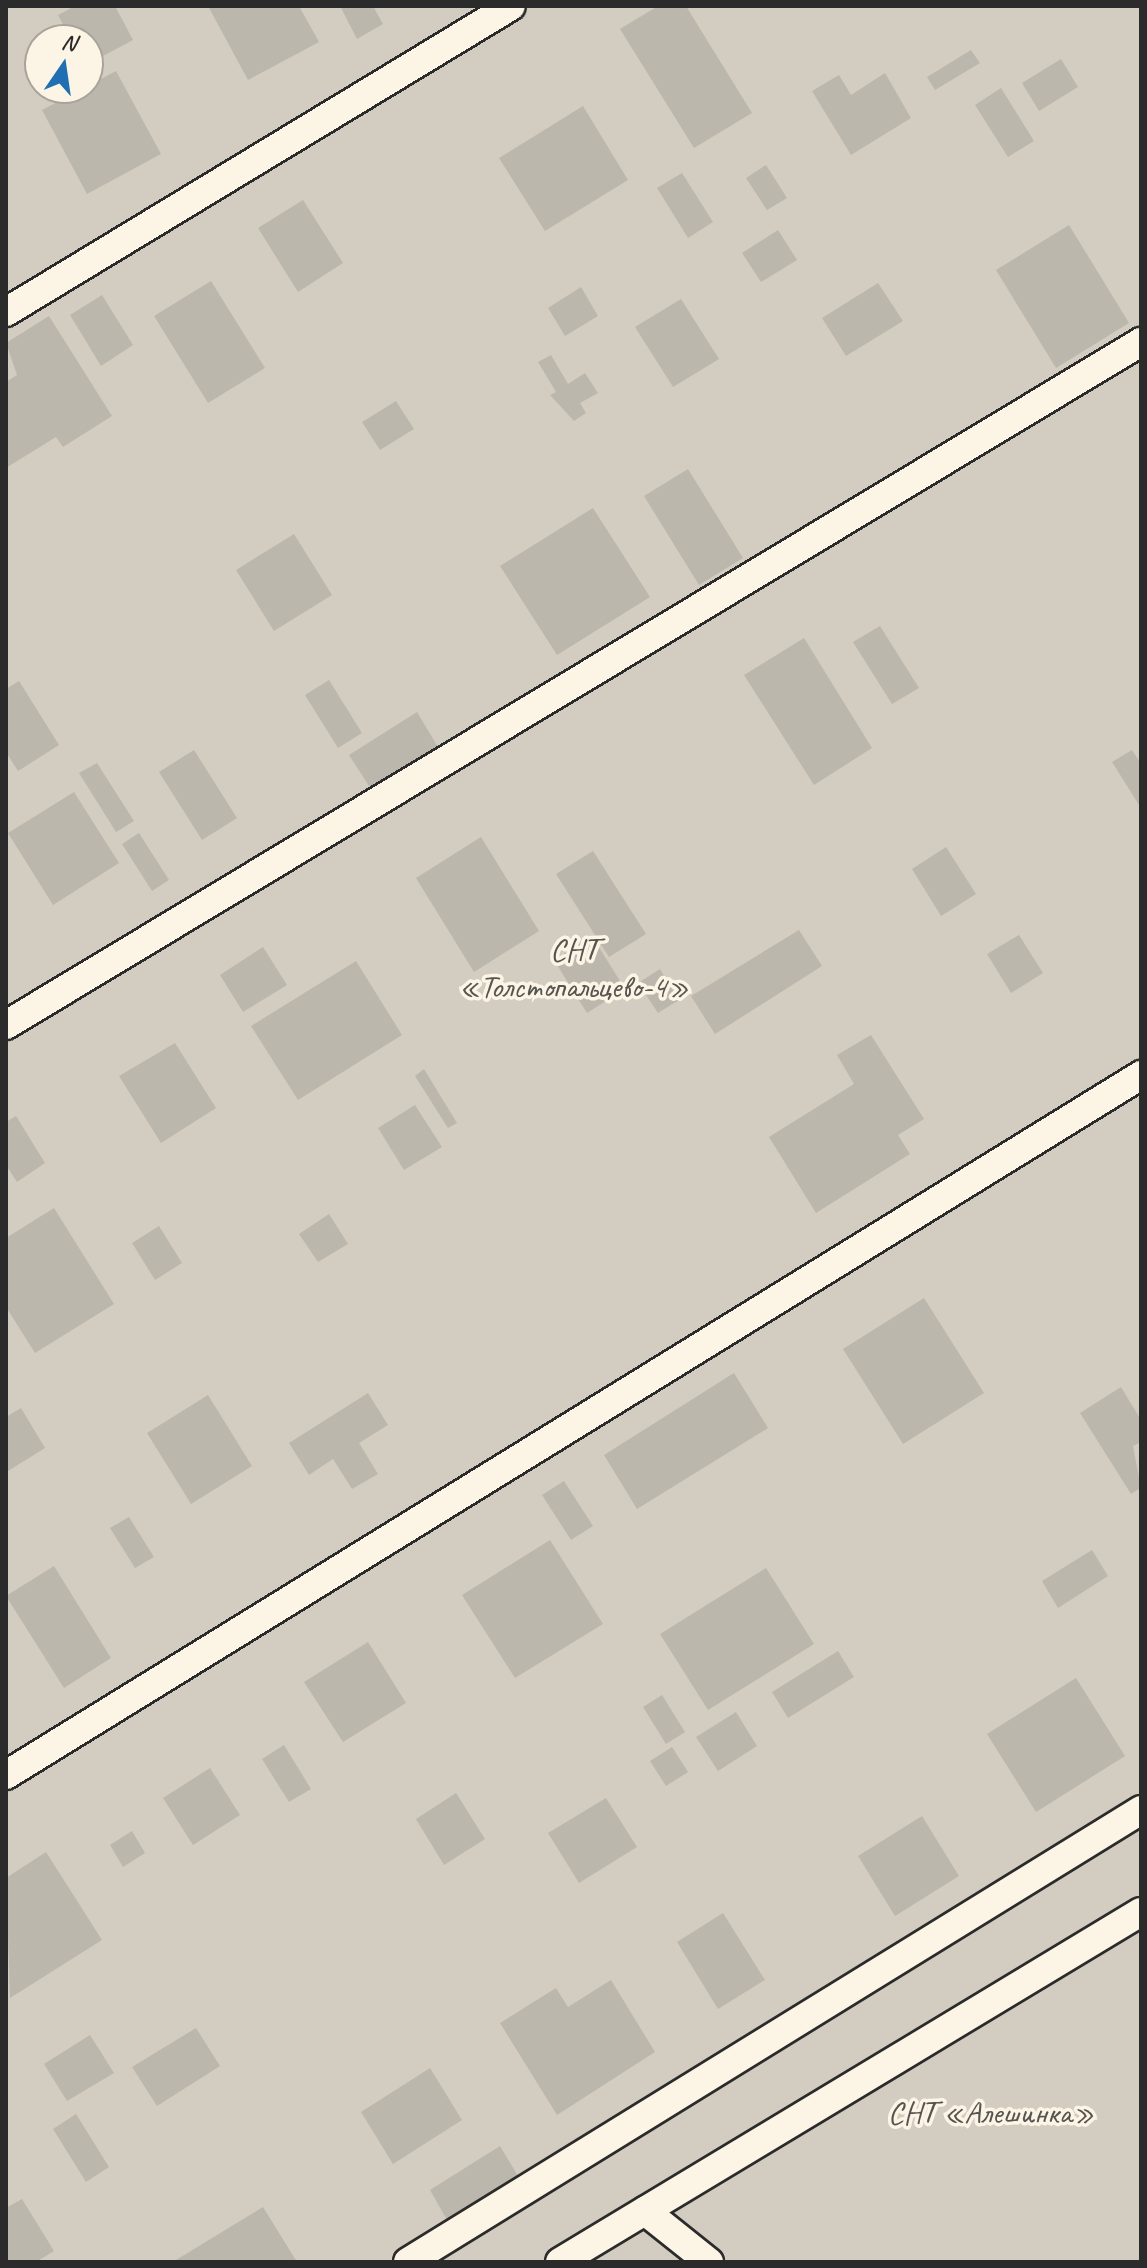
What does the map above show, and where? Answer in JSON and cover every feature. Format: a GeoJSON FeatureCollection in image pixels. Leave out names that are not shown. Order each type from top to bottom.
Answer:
{"type":"FeatureCollection","features":[{"type":"Feature","properties":{"kind":"lane"},"geometry":{"type":"LineString","coordinates":[[6,312],[511,6]]}},
{"type":"Feature","properties":{"kind":"lane"},"geometry":{"type":"LineString","coordinates":[[6,1025],[1141,342]]}},
{"type":"Feature","properties":{"kind":"lane"},"geometry":{"type":"LineString","coordinates":[[6,1775],[1141,1075]]}},
{"type":"Feature","properties":{"kind":"lane"},"geometry":{"type":"LineString","coordinates":[[408,2262],[1141,1810]]}},
{"type":"Feature","properties":{"kind":"lane"},"geometry":{"type":"LineString","coordinates":[[560,2262],[1141,1912]]}},
{"type":"Feature","properties":{"kind":"lane"},"geometry":{"type":"LineString","coordinates":[[645,2211],[709,2262]]}},
{"type":"Feature","properties":{"kind":"green space","name":"СНТ «Толстопальцево-4»"},"geometry":{"type":"Polygon","coordinates":[[[6,6],[1141,6],[1141,2262],[6,2262],[6,6]]]}},
{"type":"Feature","properties":{"kind":"building"},"geometry":{"type":"Polygon","coordinates":[[[75,6],[115,6],[133,40],[104,55],[104,24],[63,24],[58,15],[75,6]]]}},
{"type":"Feature","properties":{"kind":"building"},"geometry":{"type":"Polygon","coordinates":[[[208,6],[299,6],[319,42],[248,80],[208,6]]]}},
{"type":"Feature","properties":{"kind":"building"},"geometry":{"type":"Polygon","coordinates":[[[340,6],[373,6],[383,24],[357,39],[340,6]]]}},
{"type":"Feature","properties":{"kind":"building"},"geometry":{"type":"Polygon","coordinates":[[[658,6],[686,6],[752,113],[694,148],[620,29],[658,6]]]}},
{"type":"Feature","properties":{"kind":"building"},"geometry":{"type":"Polygon","coordinates":[[[971,50],[980,63],[935,90],[927,77],[971,50]]]}},
{"type":"Feature","properties":{"kind":"building"},"geometry":{"type":"Polygon","coordinates":[[[1061,59],[1078,87],[1039,111],[1022,83],[1061,59]]]}},
{"type":"Feature","properties":{"kind":"building"},"geometry":{"type":"Polygon","coordinates":[[[116,71],[161,154],[87,194],[42,110],[53,104],[104,104],[104,77],[116,71]]]}},
{"type":"Feature","properties":{"kind":"building"},"geometry":{"type":"Polygon","coordinates":[[[885,73],[911,118],[851,155],[812,91],[839,75],[851,95],[885,73]]]}},
{"type":"Feature","properties":{"kind":"building"},"geometry":{"type":"Polygon","coordinates":[[[1001,88],[1034,141],[1008,157],[975,105],[1001,88]]]}},
{"type":"Feature","properties":{"kind":"building"},"geometry":{"type":"Polygon","coordinates":[[[583,106],[628,180],[545,231],[499,158],[583,106]]]}},
{"type":"Feature","properties":{"kind":"building"},"geometry":{"type":"Polygon","coordinates":[[[766,165],[787,198],[767,210],[746,178],[766,165]]]}},
{"type":"Feature","properties":{"kind":"building"},"geometry":{"type":"Polygon","coordinates":[[[682,173],[713,222],[688,238],[657,188],[682,173]]]}},
{"type":"Feature","properties":{"kind":"building"},"geometry":{"type":"Polygon","coordinates":[[[303,200],[343,263],[298,292],[258,228],[303,200]]]}},
{"type":"Feature","properties":{"kind":"building"},"geometry":{"type":"Polygon","coordinates":[[[1069,225],[1129,323],[1056,368],[996,270],[1069,225]]]}},
{"type":"Feature","properties":{"kind":"building"},"geometry":{"type":"Polygon","coordinates":[[[778,230],[797,260],[761,282],[742,253],[778,230]]]}},
{"type":"Feature","properties":{"kind":"building"},"geometry":{"type":"Polygon","coordinates":[[[211,281],[265,368],[208,403],[154,316],[211,281]]]}},
{"type":"Feature","properties":{"kind":"building"},"geometry":{"type":"Polygon","coordinates":[[[878,283],[903,321],[846,356],[822,318],[878,283]]]}},
{"type":"Feature","properties":{"kind":"building"},"geometry":{"type":"Polygon","coordinates":[[[581,287],[598,316],[565,336],[548,308],[581,287]]]}},
{"type":"Feature","properties":{"kind":"building"},"geometry":{"type":"Polygon","coordinates":[[[102,295],[133,345],[101,366],[70,315],[102,295]]]}},
{"type":"Feature","properties":{"kind":"building"},"geometry":{"type":"Polygon","coordinates":[[[681,299],[719,359],[673,387],[635,327],[681,299]]]}},
{"type":"Feature","properties":{"kind":"building"},"geometry":{"type":"Polygon","coordinates":[[[49,316],[112,416],[63,447],[56,437],[6,468],[6,382],[17,375],[6,343],[49,316]]]}},
{"type":"Feature","properties":{"kind":"building"},"geometry":{"type":"Polygon","coordinates":[[[551,355],[568,384],[585,373],[598,393],[580,403],[586,413],[574,421],[550,395],[556,392],[538,362],[551,355]]]}},
{"type":"Feature","properties":{"kind":"building"},"geometry":{"type":"Polygon","coordinates":[[[396,401],[414,429],[380,450],[362,422],[396,401]]]}},
{"type":"Feature","properties":{"kind":"building"},"geometry":{"type":"Polygon","coordinates":[[[688,469],[743,558],[699,585],[644,496],[688,469]]]}},
{"type":"Feature","properties":{"kind":"building"},"geometry":{"type":"Polygon","coordinates":[[[593,508],[650,597],[557,655],[500,566],[593,508]]]}},
{"type":"Feature","properties":{"kind":"building"},"geometry":{"type":"Polygon","coordinates":[[[294,534],[332,595],[274,631],[236,570],[294,534]]]}},
{"type":"Feature","properties":{"kind":"building"},"geometry":{"type":"Polygon","coordinates":[[[880,626],[919,688],[892,704],[853,642],[880,626]]]}},
{"type":"Feature","properties":{"kind":"building"},"geometry":{"type":"Polygon","coordinates":[[[804,638],[872,748],[814,785],[744,675],[804,638]]]}},
{"type":"Feature","properties":{"kind":"building"},"geometry":{"type":"Polygon","coordinates":[[[329,680],[362,733],[338,748],[305,695],[329,680]]]}},
{"type":"Feature","properties":{"kind":"building"},"geometry":{"type":"Polygon","coordinates":[[[19,681],[59,745],[18,771],[6,752],[6,689],[19,681]]]}},
{"type":"Feature","properties":{"kind":"building"},"geometry":{"type":"Polygon","coordinates":[[[417,712],[438,747],[371,789],[349,755],[417,712]]]}},
{"type":"Feature","properties":{"kind":"building"},"geometry":{"type":"Polygon","coordinates":[[[194,750],[237,818],[202,840],[159,772],[194,750]]]}},
{"type":"Feature","properties":{"kind":"building"},"geometry":{"type":"Polygon","coordinates":[[[1132,750],[1141,764],[1141,808],[1112,762],[1132,750]]]}},
{"type":"Feature","properties":{"kind":"building"},"geometry":{"type":"Polygon","coordinates":[[[97,763],[134,821],[116,832],[79,773],[97,763]]]}},
{"type":"Feature","properties":{"kind":"building"},"geometry":{"type":"Polygon","coordinates":[[[74,792],[119,863],[53,905],[8,833],[74,792]]]}},
{"type":"Feature","properties":{"kind":"building"},"geometry":{"type":"Polygon","coordinates":[[[139,833],[169,880],[152,891],[122,844],[139,833]]]}},
{"type":"Feature","properties":{"kind":"building"},"geometry":{"type":"Polygon","coordinates":[[[481,837],[539,931],[474,972],[416,878],[481,837]]]}},
{"type":"Feature","properties":{"kind":"building"},"geometry":{"type":"Polygon","coordinates":[[[946,847],[976,894],[941,916],[912,869],[946,847]]]}},
{"type":"Feature","properties":{"kind":"building"},"geometry":{"type":"Polygon","coordinates":[[[593,851],[646,934],[609,957],[556,874],[593,851]]]}},
{"type":"Feature","properties":{"kind":"building"},"geometry":{"type":"Polygon","coordinates":[[[799,930],[822,966],[715,1034],[691,996],[799,930]]]}},
{"type":"Feature","properties":{"kind":"building"},"geometry":{"type":"Polygon","coordinates":[[[1019,935],[1043,973],[1011,993],[987,954],[1019,935]]]}},
{"type":"Feature","properties":{"kind":"building"},"geometry":{"type":"Polygon","coordinates":[[[592,936],[625,989],[587,1013],[554,960],[592,936]]]}},
{"type":"Feature","properties":{"kind":"building"},"geometry":{"type":"Polygon","coordinates":[[[263,947],[287,985],[243,1012],[220,975],[263,947]]]}},
{"type":"Feature","properties":{"kind":"building"},"geometry":{"type":"Polygon","coordinates":[[[356,961],[402,1035],[298,1100],[251,1026],[356,961]]]}},
{"type":"Feature","properties":{"kind":"building"},"geometry":{"type":"Polygon","coordinates":[[[660,969],[679,1000],[658,1013],[638,983],[660,969]]]}},
{"type":"Feature","properties":{"kind":"building"},"geometry":{"type":"Polygon","coordinates":[[[871,1035],[924,1119],[898,1135],[910,1154],[816,1213],[769,1137],[854,1084],[837,1055],[871,1035]]]}},
{"type":"Feature","properties":{"kind":"building"},"geometry":{"type":"Polygon","coordinates":[[[175,1043],[216,1108],[161,1143],[119,1076],[175,1043]]]}},
{"type":"Feature","properties":{"kind":"building"},"geometry":{"type":"Polygon","coordinates":[[[424,1069],[457,1123],[448,1128],[415,1076],[424,1069]]]}},
{"type":"Feature","properties":{"kind":"building"},"geometry":{"type":"Polygon","coordinates":[[[415,1105],[442,1147],[404,1170],[378,1128],[415,1105]]]}},
{"type":"Feature","properties":{"kind":"building"},"geometry":{"type":"Polygon","coordinates":[[[16,1116],[45,1163],[17,1182],[6,1165],[6,1122],[16,1116]]]}},
{"type":"Feature","properties":{"kind":"building"},"geometry":{"type":"Polygon","coordinates":[[[54,1208],[114,1304],[35,1353],[6,1307],[6,1238],[54,1208]]]}},
{"type":"Feature","properties":{"kind":"building"},"geometry":{"type":"Polygon","coordinates":[[[329,1214],[348,1244],[318,1262],[299,1234],[329,1214]]]}},
{"type":"Feature","properties":{"kind":"building"},"geometry":{"type":"Polygon","coordinates":[[[159,1226],[182,1263],[155,1280],[132,1243],[159,1226]]]}},
{"type":"Feature","properties":{"kind":"building"},"geometry":{"type":"Polygon","coordinates":[[[924,1298],[984,1393],[903,1444],[843,1349],[924,1298]]]}},
{"type":"Feature","properties":{"kind":"building"},"geometry":{"type":"Polygon","coordinates":[[[734,1373],[768,1428],[637,1509],[604,1455],[734,1373]]]}},
{"type":"Feature","properties":{"kind":"building"},"geometry":{"type":"Polygon","coordinates":[[[1121,1387],[1141,1420],[1141,1442],[1133,1446],[1141,1488],[1131,1494],[1080,1413],[1121,1387]]]}},
{"type":"Feature","properties":{"kind":"building"},"geometry":{"type":"Polygon","coordinates":[[[368,1393],[388,1425],[359,1443],[378,1474],[352,1489],[333,1459],[309,1475],[289,1443],[368,1393]]]}},
{"type":"Feature","properties":{"kind":"building"},"geometry":{"type":"Polygon","coordinates":[[[208,1395],[252,1466],[191,1504],[147,1433],[208,1395]]]}},
{"type":"Feature","properties":{"kind":"building"},"geometry":{"type":"Polygon","coordinates":[[[21,1408],[45,1448],[8,1471],[6,1417],[21,1408]]]}},
{"type":"Feature","properties":{"kind":"building"},"geometry":{"type":"Polygon","coordinates":[[[564,1481],[593,1526],[571,1540],[542,1495],[564,1481]]]}},
{"type":"Feature","properties":{"kind":"building"},"geometry":{"type":"Polygon","coordinates":[[[129,1517],[154,1557],[135,1568],[110,1528],[129,1517]]]}},
{"type":"Feature","properties":{"kind":"building"},"geometry":{"type":"Polygon","coordinates":[[[550,1540],[603,1624],[515,1678],[462,1595],[550,1540]]]}},
{"type":"Feature","properties":{"kind":"building"},"geometry":{"type":"Polygon","coordinates":[[[1092,1550],[1108,1576],[1058,1608],[1042,1581],[1092,1550]]]}},
{"type":"Feature","properties":{"kind":"building"},"geometry":{"type":"Polygon","coordinates":[[[54,1566],[111,1658],[64,1688],[6,1596],[54,1566]]]}},
{"type":"Feature","properties":{"kind":"building"},"geometry":{"type":"Polygon","coordinates":[[[766,1568],[814,1644],[708,1710],[660,1634],[766,1568]]]}},
{"type":"Feature","properties":{"kind":"building"},"geometry":{"type":"Polygon","coordinates":[[[368,1642],[406,1703],[343,1742],[304,1682],[368,1642]]]}},
{"type":"Feature","properties":{"kind":"building"},"geometry":{"type":"Polygon","coordinates":[[[838,1651],[854,1677],[788,1718],[772,1692],[838,1651]]]}},
{"type":"Feature","properties":{"kind":"building"},"geometry":{"type":"Polygon","coordinates":[[[1076,1678],[1125,1756],[1036,1812],[987,1734],[1076,1678]]]}},
{"type":"Feature","properties":{"kind":"building"},"geometry":{"type":"Polygon","coordinates":[[[662,1695],[685,1732],[666,1744],[643,1707],[662,1695]]]}},
{"type":"Feature","properties":{"kind":"building"},"geometry":{"type":"Polygon","coordinates":[[[736,1712],[757,1746],[718,1771],[696,1737],[736,1712]]]}},
{"type":"Feature","properties":{"kind":"building"},"geometry":{"type":"Polygon","coordinates":[[[284,1745],[311,1789],[289,1802],[262,1759],[284,1745]]]}},
{"type":"Feature","properties":{"kind":"building"},"geometry":{"type":"Polygon","coordinates":[[[672,1747],[688,1772],[666,1786],[650,1761],[672,1747]]]}},
{"type":"Feature","properties":{"kind":"building"},"geometry":{"type":"Polygon","coordinates":[[[210,1768],[240,1815],[193,1845],[163,1798],[210,1768]]]}},
{"type":"Feature","properties":{"kind":"building"},"geometry":{"type":"Polygon","coordinates":[[[456,1793],[485,1839],[444,1865],[416,1819],[456,1793]]]}},
{"type":"Feature","properties":{"kind":"building"},"geometry":{"type":"Polygon","coordinates":[[[606,1798],[637,1847],[579,1883],[548,1833],[606,1798]]]}},
{"type":"Feature","properties":{"kind":"building"},"geometry":{"type":"Polygon","coordinates":[[[922,1816],[959,1876],[895,1916],[858,1856],[922,1816]]]}},
{"type":"Feature","properties":{"kind":"building"},"geometry":{"type":"Polygon","coordinates":[[[132,1831],[145,1853],[123,1867],[110,1845],[132,1831]]]}},
{"type":"Feature","properties":{"kind":"building"},"geometry":{"type":"Polygon","coordinates":[[[46,1852],[102,1940],[10,1998],[6,1878],[46,1852]]]}},
{"type":"Feature","properties":{"kind":"building"},"geometry":{"type":"Polygon","coordinates":[[[723,1913],[765,1980],[718,2009],[677,1942],[723,1913]]]}},
{"type":"Feature","properties":{"kind":"building"},"geometry":{"type":"Polygon","coordinates":[[[611,1980],[655,2052],[557,2115],[500,2023],[556,1988],[568,2007],[611,1980]]]}},
{"type":"Feature","properties":{"kind":"building"},"geometry":{"type":"Polygon","coordinates":[[[196,2028],[220,2066],[157,2106],[132,2067],[196,2028]]]}},
{"type":"Feature","properties":{"kind":"building"},"geometry":{"type":"Polygon","coordinates":[[[90,2035],[114,2073],[67,2101],[44,2064],[90,2035]]]}},
{"type":"Feature","properties":{"kind":"building"},"geometry":{"type":"Polygon","coordinates":[[[430,2068],[462,2120],[393,2164],[361,2112],[430,2068]]]}},
{"type":"Feature","properties":{"kind":"building"},"geometry":{"type":"Polygon","coordinates":[[[76,2114],[109,2167],[86,2182],[53,2129],[76,2114]]]}},
{"type":"Feature","properties":{"kind":"building"},"geometry":{"type":"Polygon","coordinates":[[[500,2146],[518,2176],[447,2220],[430,2190],[500,2146]]]}},
{"type":"Feature","properties":{"kind":"building"},"geometry":{"type":"Polygon","coordinates":[[[22,2199],[54,2251],[36,2262],[6,2262],[6,2208],[22,2199]]]}},
{"type":"Feature","properties":{"kind":"building"},"geometry":{"type":"Polygon","coordinates":[[[263,2207],[297,2262],[177,2262],[176,2260],[263,2207]]]}},
{"type":"Feature","properties":{"kind":"park label","name":"СНТ «Алешинка»"},"geometry":{"type":"Point","coordinates":[991,2113]}}]}
